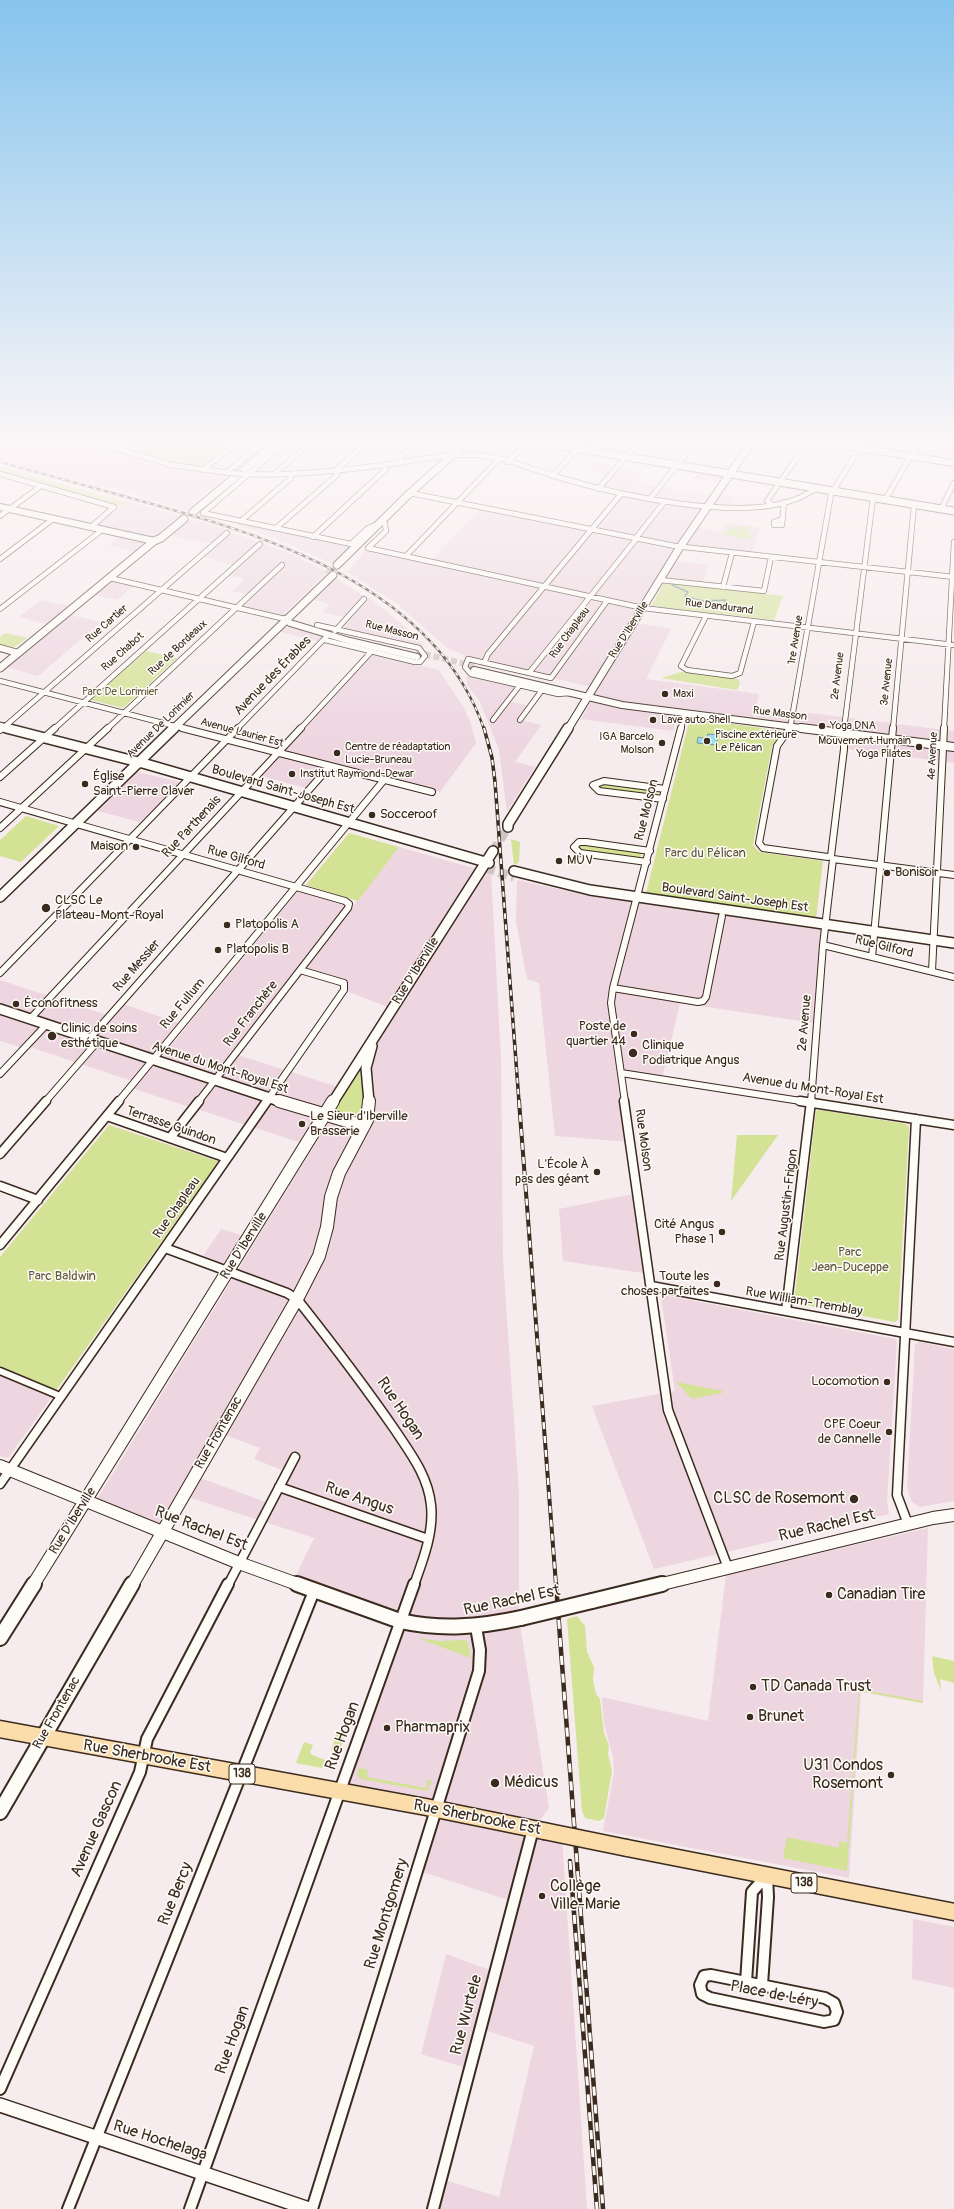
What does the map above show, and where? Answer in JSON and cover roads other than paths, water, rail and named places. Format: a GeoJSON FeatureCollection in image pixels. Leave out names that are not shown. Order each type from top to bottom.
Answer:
{"type":"FeatureCollection","features":[{"type":"Feature","properties":{"kind":"main road"},"geometry":{"type":"LineString","coordinates":[[0,668],[152,543]]}},
{"type":"Feature","properties":{"kind":"main road"},"geometry":{"type":"LineString","coordinates":[[338,566],[361,543]]}},
{"type":"Feature","properties":{"kind":"main road","name":"Rue D'Iberville"},"geometry":{"type":"LineString","coordinates":[[507,825],[683,543]]}},
{"type":"Feature","properties":{"kind":"main road","name":"Avenue De Lorimier"},"geometry":{"type":"LineString","coordinates":[[0,897],[285,619],[294,614],[330,575]]}},
{"type":"Feature","properties":{"kind":"main road","name":"Boulevard Saint-Joseph Est"},"geometry":{"type":"LineString","coordinates":[[1,728],[292,809],[485,865]]}},
{"type":"Feature","properties":{"kind":"main road","name":"Rue D'Iberville"},"geometry":{"type":"LineString","coordinates":[[0,1638],[324,1116],[485,865],[491,851]]}},
{"type":"Feature","properties":{"kind":"main road","name":"Boulevard Saint-Joseph Est"},"geometry":{"type":"LineString","coordinates":[[514,874],[561,889],[874,934],[933,942],[954,943]]}},
{"type":"Feature","properties":{"kind":"main road","name":"Boulevard Saint-Joseph Est"},"geometry":{"type":"LineString","coordinates":[[637,900],[722,916],[824,927]]}},
{"type":"Feature","properties":{"kind":"main road","name":"Boulevard Saint-Joseph Est"},"geometry":{"type":"LineString","coordinates":[[933,942],[954,948]]}},
{"type":"Feature","properties":{"kind":"main road","name":"Avenue du Mont-Royal Est"},"geometry":{"type":"LineString","coordinates":[[0,1009],[324,1116],[364,1126]]}},
{"type":"Feature","properties":{"kind":"main road","name":"Rue Frontenac"},"geometry":{"type":"LineString","coordinates":[[0,1812],[297,1299],[319,1256],[327,1227],[332,1197],[340,1173],[364,1126],[369,1108],[368,1060],[377,1033]]}},
{"type":"Feature","properties":{"kind":"main road","name":"Rue Rachel Est"},"geometry":{"type":"LineString","coordinates":[[5,1468],[85,1502],[314,1591],[400,1621],[438,1628],[476,1627],[521,1618],[908,1524],[954,1515]]}},
{"type":"Feature","properties":{"kind":"main road","name":"Rue Sherbrooke Est"},"geometry":{"type":"LineString","coordinates":[[0,1729],[143,1757],[437,1809],[954,1912]]}},
{"type":"Feature","properties":{"kind":"street"},"geometry":{"type":"LineString","coordinates":[[0,559],[21,543]]}},
{"type":"Feature","properties":{"kind":"street"},"geometry":{"type":"LineString","coordinates":[[0,609],[85,543]]}},
{"type":"Feature","properties":{"kind":"street","name":"Rue Cartier"},"geometry":{"type":"LineString","coordinates":[[1,728],[215,543]]}},
{"type":"Feature","properties":{"kind":"street","name":"Rue Dandurand"},"geometry":{"type":"LineString","coordinates":[[373,543],[368,548],[589,598],[643,608],[952,645]]}},
{"type":"Feature","properties":{"kind":"street"},"geometry":{"type":"LineString","coordinates":[[406,556],[418,543]]}},
{"type":"Feature","properties":{"kind":"street"},"geometry":{"type":"LineString","coordinates":[[484,663],[488,654],[580,543]]}},
{"type":"Feature","properties":{"kind":"street"},"geometry":{"type":"LineString","coordinates":[[468,660],[529,673],[632,543]]}},
{"type":"Feature","properties":{"kind":"street"},"geometry":{"type":"LineString","coordinates":[[661,543],[680,547],[953,577]]}},
{"type":"Feature","properties":{"kind":"street","name":"1re Avenue"},"geometry":{"type":"LineString","coordinates":[[823,543],[791,727],[777,746],[759,843],[760,847],[832,858]]}},
{"type":"Feature","properties":{"kind":"street","name":"2e Avenue"},"geometry":{"type":"LineString","coordinates":[[824,927],[844,749],[843,733],[866,543]]}},
{"type":"Feature","properties":{"kind":"street","name":"3e Avenue"},"geometry":{"type":"LineString","coordinates":[[872,957],[910,543]]}},
{"type":"Feature","properties":{"kind":"street","name":"4e Avenue"},"geometry":{"type":"LineString","coordinates":[[932,971],[936,873],[952,645],[954,543]]}},
{"type":"Feature","properties":{"kind":"street","name":"Rue Chabot"},"geometry":{"type":"LineString","coordinates":[[0,777],[260,544]]}},
{"type":"Feature","properties":{"kind":"street"},"geometry":{"type":"LineString","coordinates":[[723,587],[732,553]]}},
{"type":"Feature","properties":{"kind":"street"},"geometry":{"type":"LineString","coordinates":[[660,580],[764,591],[771,557]]}},
{"type":"Feature","properties":{"kind":"street","name":"Rue de Bordeaux"},"geometry":{"type":"LineString","coordinates":[[0,828],[282,565]]}},
{"type":"Feature","properties":{"kind":"street","name":"Rue Masson"},"geometry":{"type":"LineString","coordinates":[[110,578],[285,619],[317,625],[416,655],[327,638]]}},
{"type":"Feature","properties":{"kind":"street"},"geometry":{"type":"LineString","coordinates":[[335,630],[364,599]]}},
{"type":"Feature","properties":{"kind":"street","name":"Rue Chapleau"},"geometry":{"type":"LineString","coordinates":[[529,673],[551,678],[607,601]]}},
{"type":"Feature","properties":{"kind":"street"},"geometry":{"type":"LineString","coordinates":[[706,616],[681,666],[687,670],[730,676],[740,673],[754,622]]}},
{"type":"Feature","properties":{"kind":"street","name":"Rue Masson"},"geometry":{"type":"LineString","coordinates":[[285,619],[290,623],[327,638],[371,652],[415,662],[420,662],[425,656],[419,648],[335,630]]}},
{"type":"Feature","properties":{"kind":"street","name":"Avenue des Érables"},"geometry":{"type":"LineString","coordinates":[[0,973],[327,638]]}},
{"type":"Feature","properties":{"kind":"street"},"geometry":{"type":"LineString","coordinates":[[0,648],[18,653]]}},
{"type":"Feature","properties":{"kind":"street","name":"Rue Parthenais"},"geometry":{"type":"LineString","coordinates":[[30,1019],[371,652]]}},
{"type":"Feature","properties":{"kind":"street"},"geometry":{"type":"LineString","coordinates":[[468,660],[488,654]]}},
{"type":"Feature","properties":{"kind":"street","name":"Rue Masson"},"geometry":{"type":"LineString","coordinates":[[468,660],[464,667],[471,674],[562,694],[588,694]]}},
{"type":"Feature","properties":{"kind":"street","name":"Rue Masson"},"geometry":{"type":"LineString","coordinates":[[570,693],[474,668],[588,694],[622,706],[650,708],[954,747]]}},
{"type":"Feature","properties":{"kind":"street","name":"Avenue Laurier Est"},"geometry":{"type":"LineString","coordinates":[[0,681],[432,792]]}},
{"type":"Feature","properties":{"kind":"street"},"geometry":{"type":"LineString","coordinates":[[493,720],[520,685]]}},
{"type":"Feature","properties":{"kind":"street"},"geometry":{"type":"LineString","coordinates":[[520,720],[542,690]]}},
{"type":"Feature","properties":{"kind":"street","name":"Rue Molson"},"geometry":{"type":"LineString","coordinates":[[685,713],[613,988],[612,1008],[651,1286],[664,1391],[668,1410],[728,1568]]}},
{"type":"Feature","properties":{"kind":"street","name":"Rue Messier"},"geometry":{"type":"LineString","coordinates":[[0,1154],[94,1040],[330,766]]}},
{"type":"Feature","properties":{"kind":"street","name":"Rue Fullum"},"geometry":{"type":"LineString","coordinates":[[0,1245],[384,780]]}},
{"type":"Feature","properties":{"kind":"street"},"geometry":{"type":"LineString","coordinates":[[663,798],[599,791],[594,785],[604,781],[665,789]]}},
{"type":"Feature","properties":{"kind":"street","name":"Rue Gilford"},"geometry":{"type":"LineString","coordinates":[[0,802],[345,901],[349,904]]}},
{"type":"Feature","properties":{"kind":"street"},"geometry":{"type":"LineString","coordinates":[[647,862],[580,853],[574,847],[577,843],[583,842],[650,851]]}},
{"type":"Feature","properties":{"kind":"street"},"geometry":{"type":"LineString","coordinates":[[832,858],[954,875]]}},
{"type":"Feature","properties":{"kind":"street","name":"Rue Franchère"},"geometry":{"type":"LineString","coordinates":[[170,1138],[348,908],[349,904]]}},
{"type":"Feature","properties":{"kind":"street"},"geometry":{"type":"LineString","coordinates":[[613,988],[698,1002],[703,1001],[706,997],[722,916]]}},
{"type":"Feature","properties":{"kind":"street"},"geometry":{"type":"LineString","coordinates":[[823,945],[824,927]]}},
{"type":"Feature","properties":{"kind":"street","name":"2e Avenue"},"geometry":{"type":"LineString","coordinates":[[811,1102],[823,945]]}},
{"type":"Feature","properties":{"kind":"street","name":"Rue Gilford"},"geometry":{"type":"LineString","coordinates":[[823,945],[954,977]]}},
{"type":"Feature","properties":{"kind":"street","name":"Rue Chapleau"},"geometry":{"type":"LineString","coordinates":[[0,1484],[5,1468],[60,1396],[165,1248],[344,990],[344,983],[300,970]]}},
{"type":"Feature","properties":{"kind":"street"},"geometry":{"type":"LineString","coordinates":[[0,1074],[46,1024]]}},
{"type":"Feature","properties":{"kind":"street","name":"Avenue du Mont-Royal Est"},"geometry":{"type":"LineString","coordinates":[[621,1073],[954,1124]]}},
{"type":"Feature","properties":{"kind":"street","name":"Rue Augustin-Frigon"},"geometry":{"type":"LineString","coordinates":[[786,1311],[811,1102]]}},
{"type":"Feature","properties":{"kind":"street","name":"Terrasse Guindon"},"geometry":{"type":"LineString","coordinates":[[107,1116],[227,1158]]}},
{"type":"Feature","properties":{"kind":"street"},"geometry":{"type":"LineString","coordinates":[[908,1524],[897,1495],[916,1119]]}},
{"type":"Feature","properties":{"kind":"street"},"geometry":{"type":"LineString","coordinates":[[0,1186],[38,1200]]}},
{"type":"Feature","properties":{"kind":"street"},"geometry":{"type":"LineString","coordinates":[[165,1248],[229,1270],[287,1293],[297,1299]]}},
{"type":"Feature","properties":{"kind":"street","name":"Rue William-Tremblay"},"geometry":{"type":"LineString","coordinates":[[651,1286],[954,1342]]}},
{"type":"Feature","properties":{"kind":"street","name":"Rue Hogan"},"geometry":{"type":"LineString","coordinates":[[190,2209],[400,1621],[428,1539],[433,1507],[430,1487],[423,1473],[368,1390],[297,1299]]}},
{"type":"Feature","properties":{"kind":"street"},"geometry":{"type":"LineString","coordinates":[[0,1371],[60,1396]]}},
{"type":"Feature","properties":{"kind":"street","name":"Avenue Gascon"},"geometry":{"type":"LineString","coordinates":[[0,2089],[140,1772],[147,1739],[295,1457]]}},
{"type":"Feature","properties":{"kind":"street","name":"Rue Angus"},"geometry":{"type":"LineString","coordinates":[[279,1487],[428,1539]]}},
{"type":"Feature","properties":{"kind":"street","name":"Rue Bercy"},"geometry":{"type":"LineString","coordinates":[[68,2209],[314,1591]]}},
{"type":"Feature","properties":{"kind":"street","name":"Rue Montgomery"},"geometry":{"type":"LineString","coordinates":[[312,2209],[479,1671],[480,1650],[476,1627]]}},
{"type":"Feature","properties":{"kind":"street","name":"Rue Wurtele"},"geometry":{"type":"LineString","coordinates":[[433,2209],[539,1830]]}},
{"type":"Feature","properties":{"kind":"street","name":"Place de Léry"},"geometry":{"type":"LineString","coordinates":[[746,1982],[752,1892],[767,1875]]}},
{"type":"Feature","properties":{"kind":"street","name":"Place de Léry"},"geometry":{"type":"LineString","coordinates":[[762,1985],[768,1897],[767,1875]]}},
{"type":"Feature","properties":{"kind":"street","name":"Place de Léry"},"geometry":{"type":"LineString","coordinates":[[707,1975],[762,1985],[830,2000],[836,2007],[836,2017],[834,2020],[824,2022],[706,1997],[701,1990],[701,1980],[707,1975]]}},
{"type":"Feature","properties":{"kind":"street","name":"Rue Hochelaga"},"geometry":{"type":"LineString","coordinates":[[0,2105],[96,2139],[309,2209]]}},
{"type":"Feature","properties":{"kind":"water","name":"Piscine extérieure Le Pélican"},"geometry":{"type":"Polygon","coordinates":[[[708,734],[718,735],[716,745],[697,743],[698,737],[707,739],[708,734]]]}},
{"type":"Feature","properties":{"kind":"waterway"},"geometry":{"type":"LineString","coordinates":[[672,585],[688,592],[685,596],[687,597],[703,601],[726,600],[724,604]]}},
{"type":"Feature","properties":{"kind":"tunnel"},"geometry":{"type":"LineString","coordinates":[[327,574],[337,565]]}},
{"type":"Feature","properties":{"kind":"tunnel"},"geometry":{"type":"LineString","coordinates":[[416,652],[474,666]]}},
{"type":"Feature","properties":{"kind":"tunnel"},"geometry":{"type":"LineString","coordinates":[[493,851],[508,827]]}},
{"type":"Feature","properties":{"kind":"tunnel"},"geometry":{"type":"LineString","coordinates":[[486,868],[514,877]]}},
{"type":"Feature","properties":{"kind":"railway"},"geometry":{"type":"LineString","coordinates":[[272,543],[290,550],[340,574],[386,602],[427,637],[460,679],[484,729]]}},
{"type":"Feature","properties":{"kind":"railway"},"geometry":{"type":"LineString","coordinates":[[484,728],[492,758],[495,782],[519,1102]]}},
{"type":"Feature","properties":{"kind":"railway"},"geometry":{"type":"LineString","coordinates":[[519,1101],[556,1585]]}},
{"type":"Feature","properties":{"kind":"railway"},"geometry":{"type":"LineString","coordinates":[[556,1584],[603,2209]]}},
{"type":"Feature","properties":{"kind":"railway"},"geometry":{"type":"LineString","coordinates":[[570,1861],[597,2209]]}},
{"type":"Feature","properties":{"kind":"place","name":"Maxi"},"geometry":{"type":"Point","coordinates":[665,694]}},
{"type":"Feature","properties":{"kind":"place","name":"Lave auto Shell"},"geometry":{"type":"Point","coordinates":[653,720]}},
{"type":"Feature","properties":{"kind":"place","name":"Yoga DNA"},"geometry":{"type":"Point","coordinates":[822,726]}},
{"type":"Feature","properties":{"kind":"place","name":"Piscine extérieure Le Pélican"},"geometry":{"type":"Point","coordinates":[707,741]}},
{"type":"Feature","properties":{"kind":"place","name":"IGA Barcelo Molson"},"geometry":{"type":"Point","coordinates":[662,743]}},
{"type":"Feature","properties":{"kind":"place","name":"Mouvement Humain Yoga Pilates"},"geometry":{"type":"Point","coordinates":[919,747]}},
{"type":"Feature","properties":{"kind":"place","name":"Centre de réadaptation Lucie-Bruneau"},"geometry":{"type":"Point","coordinates":[337,753]}},
{"type":"Feature","properties":{"kind":"place","name":"Institut Raymond-Dewar"},"geometry":{"type":"Point","coordinates":[292,774]}},
{"type":"Feature","properties":{"kind":"place","name":"Église Saint-Pierre Claver"},"geometry":{"type":"Point","coordinates":[85,784]}},
{"type":"Feature","properties":{"kind":"place","name":"Socceroof"},"geometry":{"type":"Point","coordinates":[372,815]}},
{"type":"Feature","properties":{"kind":"place","name":"Maison"},"geometry":{"type":"Point","coordinates":[136,847]}},
{"type":"Feature","properties":{"kind":"place","name":"MÙV"},"geometry":{"type":"Point","coordinates":[559,861]}},
{"type":"Feature","properties":{"kind":"place","name":"Bonisoir"},"geometry":{"type":"Point","coordinates":[887,873]}},
{"type":"Feature","properties":{"kind":"place","name":"CLSC Le Plateau-Mont-Royal"},"geometry":{"type":"Point","coordinates":[46,908]}},
{"type":"Feature","properties":{"kind":"place","name":"Platopolis A"},"geometry":{"type":"Point","coordinates":[227,925]}},
{"type":"Feature","properties":{"kind":"place","name":"Platopolis B"},"geometry":{"type":"Point","coordinates":[218,950]}},
{"type":"Feature","properties":{"kind":"place","name":"Éconofitness"},"geometry":{"type":"Point","coordinates":[16,1004]}},
{"type":"Feature","properties":{"kind":"place","name":"Poste de quartier 44"},"geometry":{"type":"Point","coordinates":[634,1034]}},
{"type":"Feature","properties":{"kind":"place","name":"Clinic de soins esthétique"},"geometry":{"type":"Point","coordinates":[52,1036]}},
{"type":"Feature","properties":{"kind":"place","name":"Clinique Podiatrique Angus"},"geometry":{"type":"Point","coordinates":[633,1053]}},
{"type":"Feature","properties":{"kind":"place","name":"Le Sieur d'Iberville Brasserie"},"geometry":{"type":"Point","coordinates":[302,1124]}},
{"type":"Feature","properties":{"kind":"place","name":"L'École À pas des géant"},"geometry":{"type":"Point","coordinates":[597,1172]}},
{"type":"Feature","properties":{"kind":"place","name":"Cité Angus Phase 1"},"geometry":{"type":"Point","coordinates":[722,1232]}},
{"type":"Feature","properties":{"kind":"place","name":"Toute les choses parfaites"},"geometry":{"type":"Point","coordinates":[717,1284]}},
{"type":"Feature","properties":{"kind":"place","name":"Locomotion"},"geometry":{"type":"Point","coordinates":[887,1382]}},
{"type":"Feature","properties":{"kind":"place","name":"CPE Coeur de Cannelle"},"geometry":{"type":"Point","coordinates":[889,1432]}},
{"type":"Feature","properties":{"kind":"place","name":"CLSC de Rosemont"},"geometry":{"type":"Point","coordinates":[854,1499]}},
{"type":"Feature","properties":{"kind":"place","name":"Canadian Tire"},"geometry":{"type":"Point","coordinates":[829,1595]}},
{"type":"Feature","properties":{"kind":"place","name":"TD Canada Trust"},"geometry":{"type":"Point","coordinates":[753,1687]}},
{"type":"Feature","properties":{"kind":"place","name":"Brunet"},"geometry":{"type":"Point","coordinates":[750,1717]}},
{"type":"Feature","properties":{"kind":"place","name":"Pharmaprix"},"geometry":{"type":"Point","coordinates":[387,1728]}},
{"type":"Feature","properties":{"kind":"place","name":"U31 Condos Rosemont"},"geometry":{"type":"Point","coordinates":[891,1775]}},
{"type":"Feature","properties":{"kind":"place","name":"Médicus"},"geometry":{"type":"Point","coordinates":[495,1783]}},
{"type":"Feature","properties":{"kind":"place","name":"Collège Ville-Marie"},"geometry":{"type":"Point","coordinates":[542,1896]}},
{"type":"Feature","properties":{"kind":"park label","name":"Parc De Lorimier"},"geometry":{"type":"Point","coordinates":[120,692]}},
{"type":"Feature","properties":{"kind":"park label","name":"Parc du Pélican"},"geometry":{"type":"Point","coordinates":[705,854]}},
{"type":"Feature","properties":{"kind":"park label","name":"Parc Jean-Duceppe"},"geometry":{"type":"Point","coordinates":[850,1260]}},
{"type":"Feature","properties":{"kind":"park label","name":"Parc Baldwin"},"geometry":{"type":"Point","coordinates":[62,1277]}}]}
